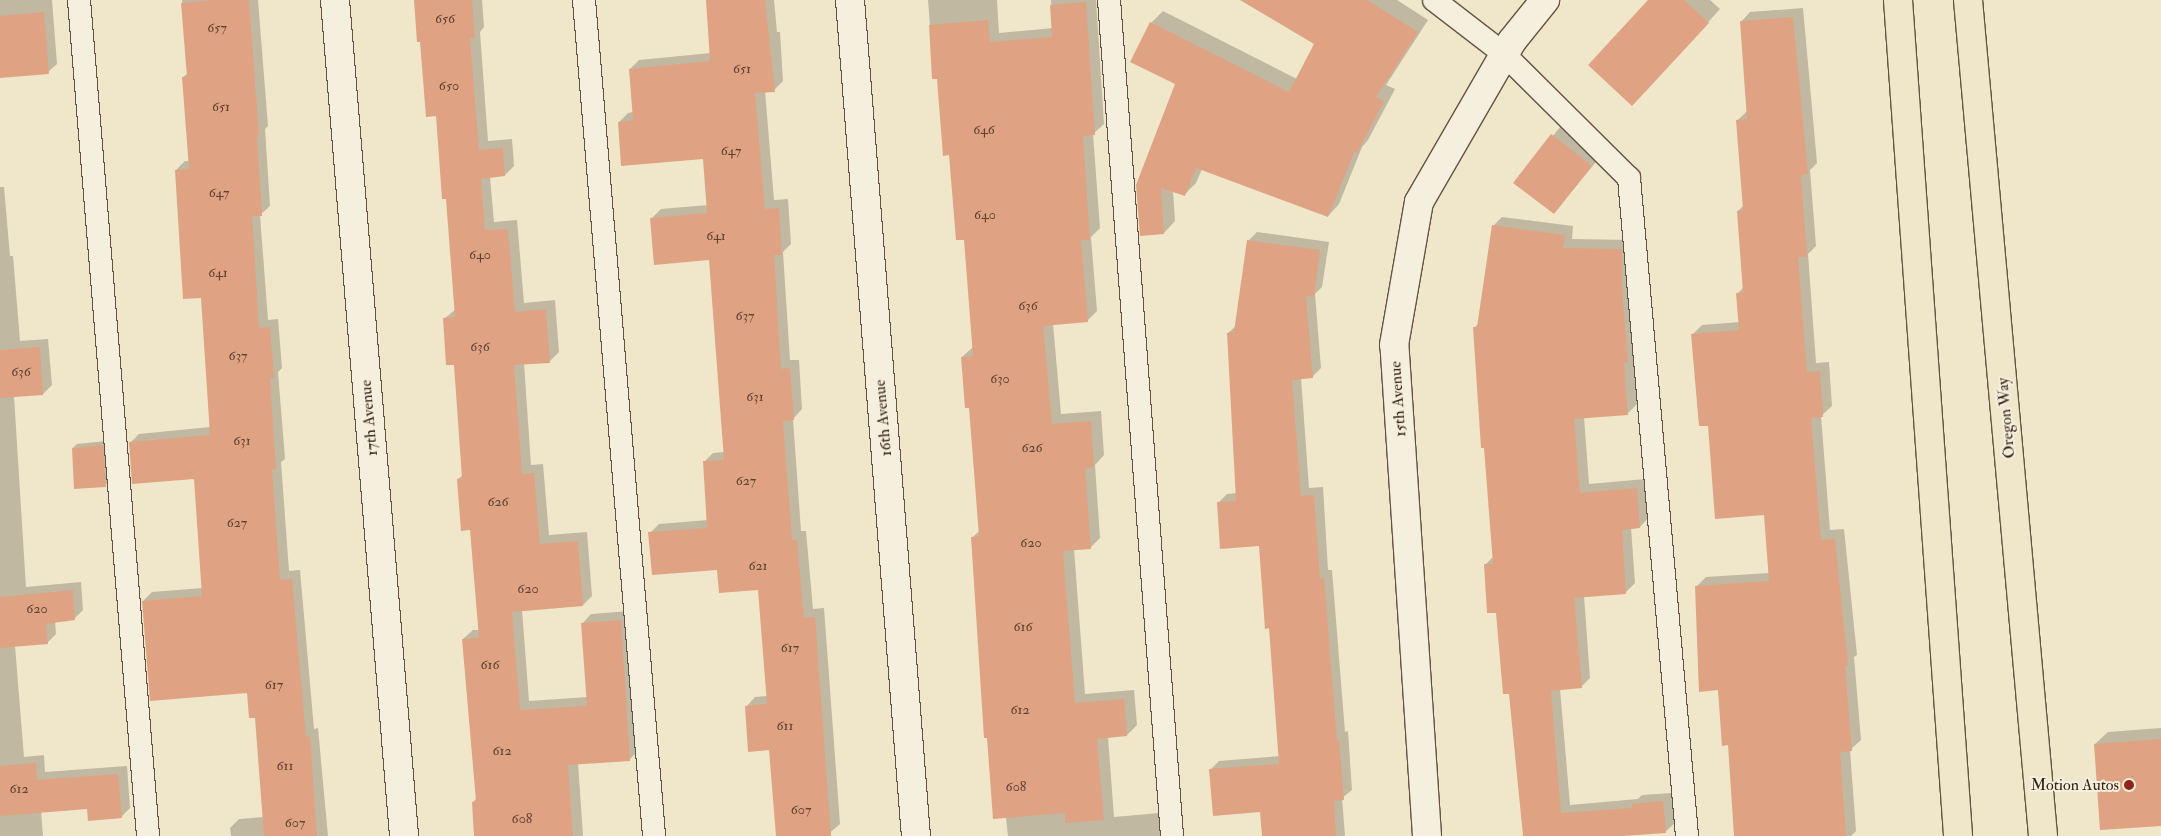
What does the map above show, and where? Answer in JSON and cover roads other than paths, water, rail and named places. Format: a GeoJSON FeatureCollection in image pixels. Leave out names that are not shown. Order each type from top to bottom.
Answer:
{"type":"FeatureCollection","features":[{"type":"Feature","properties":{"kind":"main road"},"geometry":{"type":"LineString","coordinates":[[1898,0],[1958,836]]}},
{"type":"Feature","properties":{"kind":"main road","name":"Oregon Way"},"geometry":{"type":"LineString","coordinates":[[1968,0],[2043,836]]}},
{"type":"Feature","properties":{"kind":"street","name":"17th Avenue"},"geometry":{"type":"LineString","coordinates":[[335,0],[404,836]]}},
{"type":"Feature","properties":{"kind":"street","name":"16th Avenue"},"geometry":{"type":"LineString","coordinates":[[850,0],[916,836]]}},
{"type":"Feature","properties":{"kind":"street","name":"15th Avenue"},"geometry":{"type":"LineString","coordinates":[[1427,836],[1394,345],[1420,202],[1512,41],[1545,0]]}},
{"type":"Feature","properties":{"kind":"lane"},"geometry":{"type":"LineString","coordinates":[[79,0],[148,836]]}},
{"type":"Feature","properties":{"kind":"lane"},"geometry":{"type":"LineString","coordinates":[[584,0],[654,836]]}},
{"type":"Feature","properties":{"kind":"lane"},"geometry":{"type":"LineString","coordinates":[[1109,0],[1172,836]]}},
{"type":"Feature","properties":{"kind":"lane"},"geometry":{"type":"LineString","coordinates":[[1434,0],[1504,54],[1629,178],[1687,836]]}},
{"type":"Feature","properties":{"kind":"place","name":"Motion Autos"},"geometry":{"type":"Point","coordinates":[2129,785]}}]}
